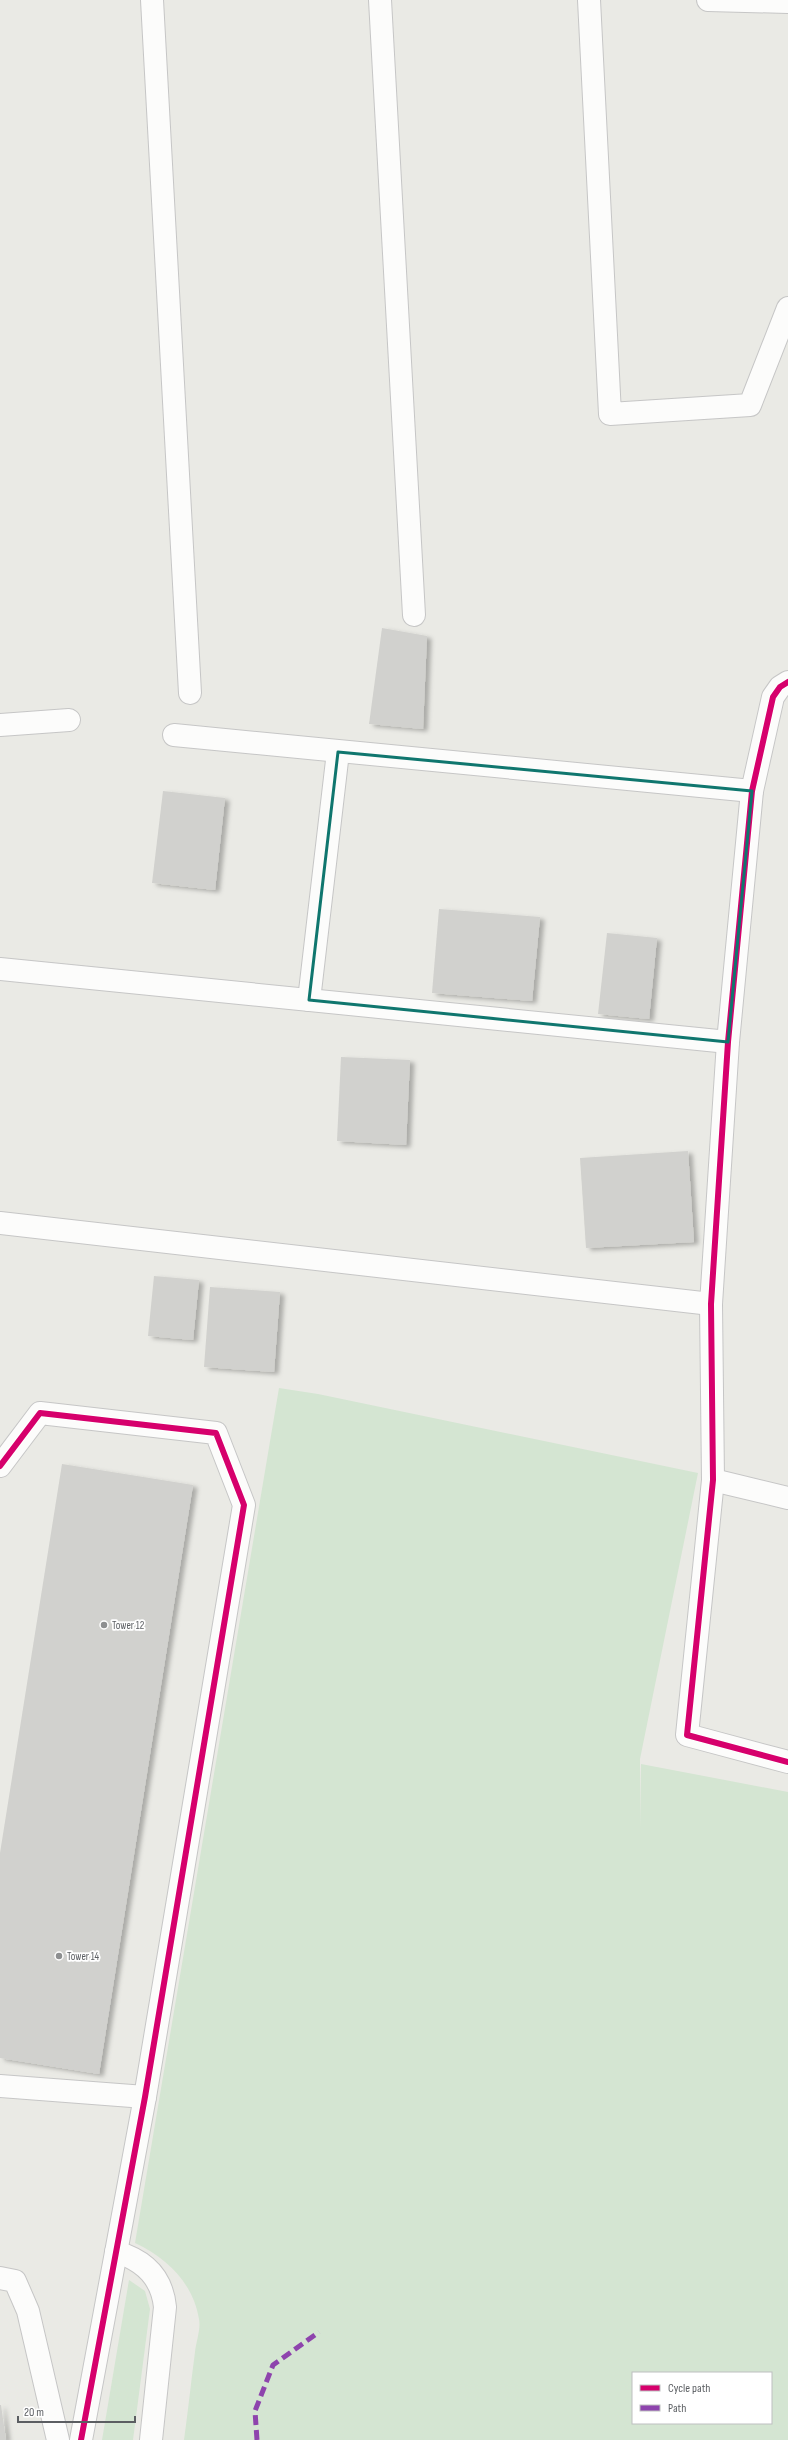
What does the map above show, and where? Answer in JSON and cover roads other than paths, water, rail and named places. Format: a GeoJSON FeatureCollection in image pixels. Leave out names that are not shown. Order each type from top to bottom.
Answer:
{"type":"FeatureCollection","features":[{"type":"Feature","properties":{"kind":"street"},"geometry":{"type":"LineString","coordinates":[[152,0],[190,693]]}},
{"type":"Feature","properties":{"kind":"street"},"geometry":{"type":"LineString","coordinates":[[380,0],[414,615]]}},
{"type":"Feature","properties":{"kind":"street"},"geometry":{"type":"LineString","coordinates":[[589,0],[610,414],[750,405],[788,308]]}},
{"type":"Feature","properties":{"kind":"street"},"geometry":{"type":"LineString","coordinates":[[708,0],[788,2]]}},
{"type":"Feature","properties":{"kind":"street"},"geometry":{"type":"LineString","coordinates":[[788,682],[780,687],[773,697],[752,791],[728,1042],[711,1304],[713,1480],[687,1735],[788,1762]]}},
{"type":"Feature","properties":{"kind":"street"},"geometry":{"type":"LineString","coordinates":[[0,725],[70,720]]}},
{"type":"Feature","properties":{"kind":"street"},"geometry":{"type":"LineString","coordinates":[[174,735],[752,791]]}},
{"type":"Feature","properties":{"kind":"street"},"geometry":{"type":"LineString","coordinates":[[309,1000],[338,752]]}},
{"type":"Feature","properties":{"kind":"street"},"geometry":{"type":"LineString","coordinates":[[0,969],[728,1042]]}},
{"type":"Feature","properties":{"kind":"street"},"geometry":{"type":"LineString","coordinates":[[0,1223],[711,1304]]}},
{"type":"Feature","properties":{"kind":"street"},"geometry":{"type":"LineString","coordinates":[[0,1466],[40,1413],[216,1433],[244,1505],[145,2097],[81,2440]]}},
{"type":"Feature","properties":{"kind":"street"},"geometry":{"type":"LineString","coordinates":[[713,1480],[788,1498]]}},
{"type":"Feature","properties":{"kind":"street"},"geometry":{"type":"LineString","coordinates":[[0,2086],[145,2097]]}},
{"type":"Feature","properties":{"kind":"street"},"geometry":{"type":"LineString","coordinates":[[116,2252],[141,2262],[159,2283],[164,2294],[165,2307],[151,2440]]}},
{"type":"Feature","properties":{"kind":"street"},"geometry":{"type":"LineString","coordinates":[[0,2278],[15,2282],[28,2311],[58,2440]]}},
{"type":"Feature","properties":{"kind":"place","name":"Tower 12"},"geometry":{"type":"Point","coordinates":[104,1625]}},
{"type":"Feature","properties":{"kind":"place","name":"Tower 14"},"geometry":{"type":"Point","coordinates":[59,1956]}}]}
